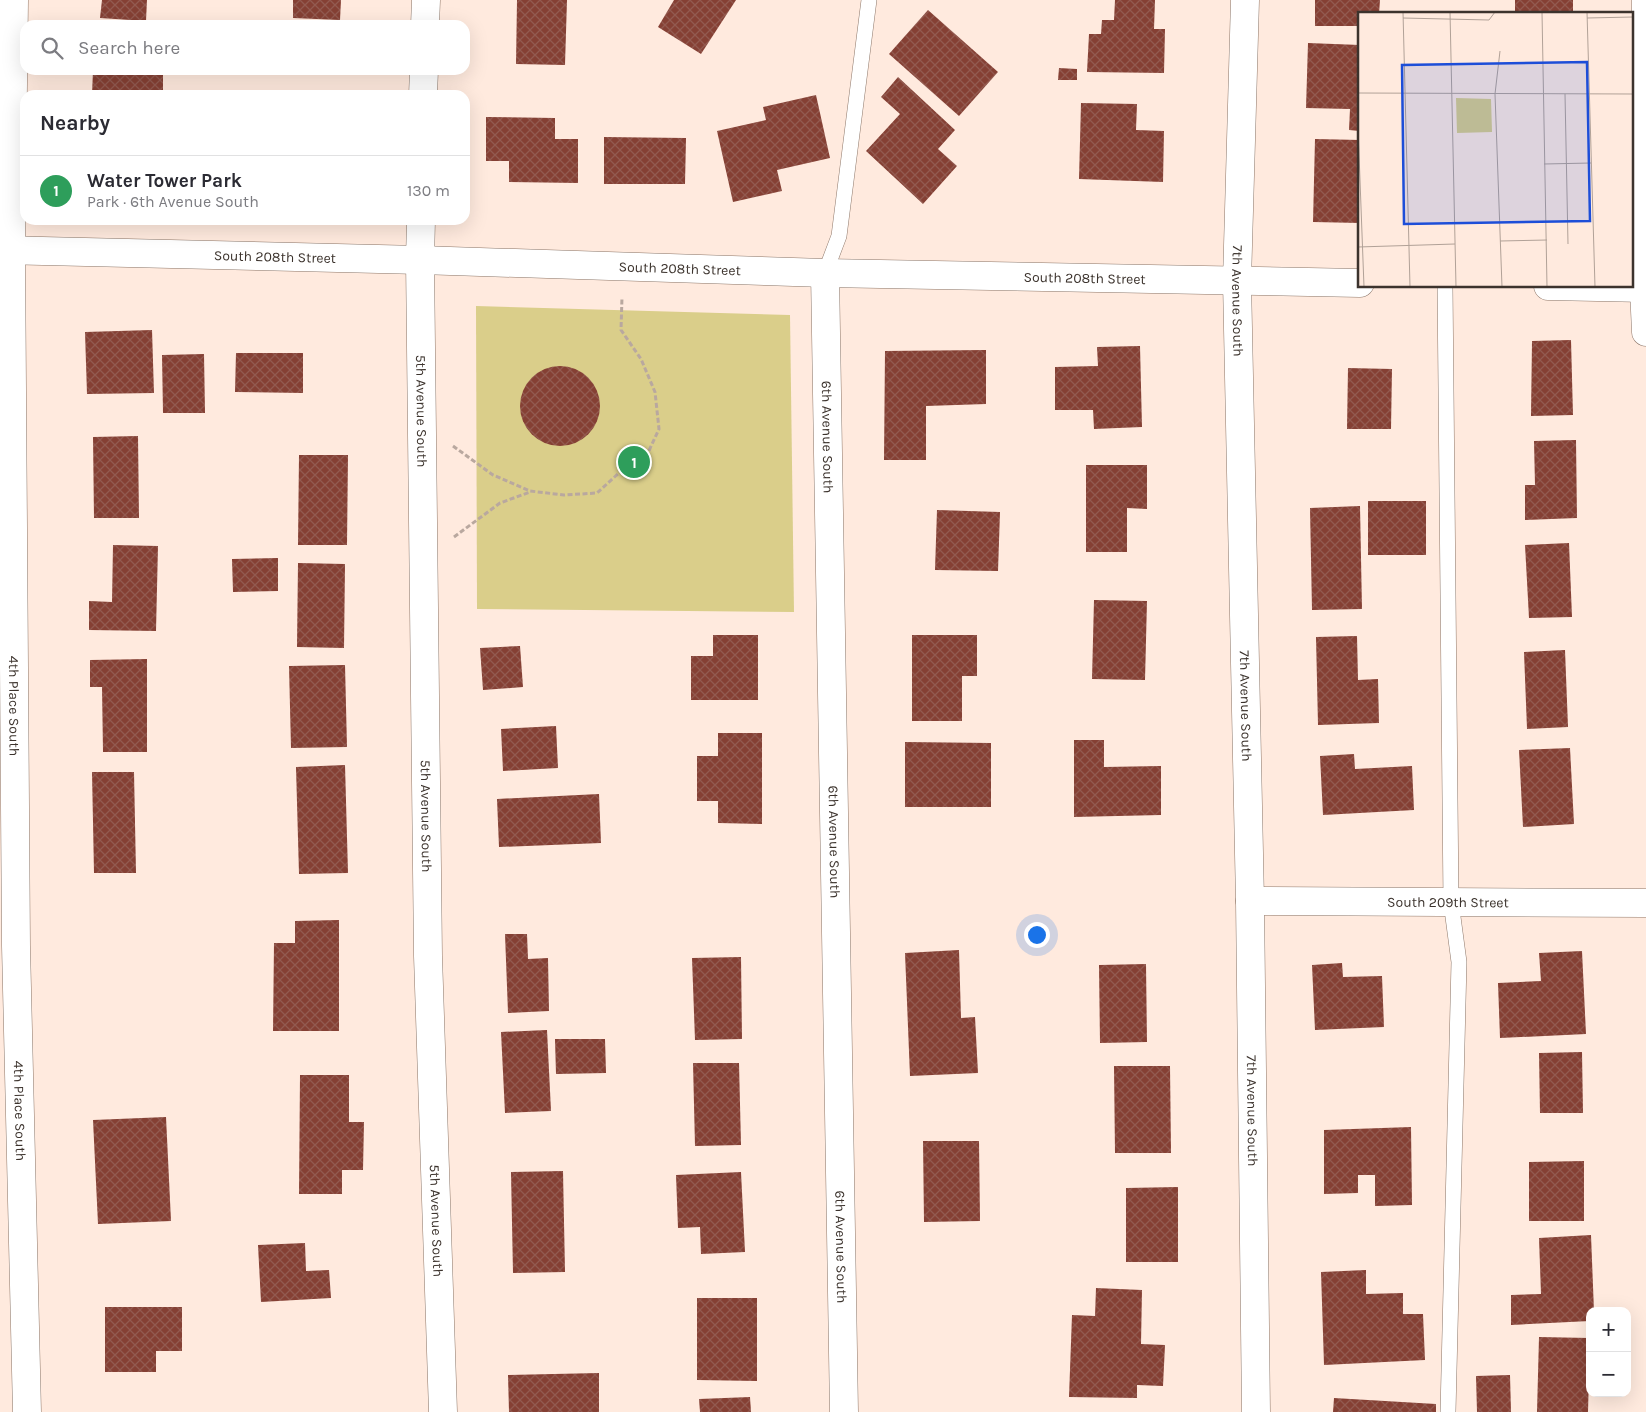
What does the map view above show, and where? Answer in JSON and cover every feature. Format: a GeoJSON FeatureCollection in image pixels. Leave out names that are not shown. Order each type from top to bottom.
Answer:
{"type":"FeatureCollection","features":[{"type":"Feature","properties":{"kind":"street","name":"4th Place South"},"geometry":{"type":"LineString","coordinates":[[14,0],[6,250],[16,956],[27,1412]]}},
{"type":"Feature","properties":{"kind":"street"},"geometry":{"type":"LineString","coordinates":[[425,20],[426,0]]}},
{"type":"Feature","properties":{"kind":"street","name":"7th Avenue South"},"geometry":{"type":"LineString","coordinates":[[1245,0],[1237,281],[1250,901],[1256,1412]]}},
{"type":"Feature","properties":{"kind":"street"},"geometry":{"type":"LineString","coordinates":[[1646,0],[1646,332]]}},
{"type":"Feature","properties":{"kind":"street"},"geometry":{"type":"LineString","coordinates":[[424,75],[424,90]]}},
{"type":"Feature","properties":{"kind":"street","name":"5th Avenue South"},"geometry":{"type":"LineString","coordinates":[[421,225],[428,956],[443,1412]]}},
{"type":"Feature","properties":{"kind":"street","name":"South 208th Street"},"geometry":{"type":"LineString","coordinates":[[6,250],[825,272],[1358,283]]}},
{"type":"Feature","properties":{"kind":"street","name":"6th Avenue South"},"geometry":{"type":"LineString","coordinates":[[825,272],[844,1412]]}},
{"type":"Feature","properties":{"kind":"street","name":"South 209th Street"},"geometry":{"type":"LineString","coordinates":[[1250,901],[1646,903]]}},
{"type":"Feature","properties":{"kind":"lane"},"geometry":{"type":"LineString","coordinates":[[825,272],[839,236],[869,0]]}},
{"type":"Feature","properties":{"kind":"lane"},"geometry":{"type":"LineString","coordinates":[[1445,288],[1451,902],[1459,962],[1448,1412]]}},
{"type":"Feature","properties":{"kind":"path"},"geometry":{"type":"LineString","coordinates":[[422,417],[459,452],[493,475],[530,492],[564,495],[597,493],[620,472],[647,455],[659,429],[655,392],[641,359],[621,330],[623,266]]}},
{"type":"Feature","properties":{"kind":"path"},"geometry":{"type":"LineString","coordinates":[[423,561],[500,503],[530,492]]}},
{"type":"Feature","properties":{"kind":"shaded area"},"geometry":{"type":"Polygon","coordinates":[[[476,306],[790,315],[794,612],[477,609],[476,306]]]}},
{"type":"Feature","properties":{"kind":"building"},"geometry":{"type":"Polygon","coordinates":[[[102,0],[147,0],[146,20],[100,18],[102,0]]]}},
{"type":"Feature","properties":{"kind":"building"},"geometry":{"type":"Polygon","coordinates":[[[293,0],[341,0],[340,20],[293,18],[293,0]]]}},
{"type":"Feature","properties":{"kind":"building"},"geometry":{"type":"Polygon","coordinates":[[[517,0],[567,0],[565,65],[516,64],[517,0]]]}},
{"type":"Feature","properties":{"kind":"building"},"geometry":{"type":"Polygon","coordinates":[[[674,0],[736,0],[701,54],[658,27],[674,0]]]}},
{"type":"Feature","properties":{"kind":"building"},"geometry":{"type":"Polygon","coordinates":[[[1115,0],[1155,0],[1154,29],[1165,29],[1164,73],[1087,72],[1089,34],[1101,34],[1102,20],[1114,20],[1115,0]]]}},
{"type":"Feature","properties":{"kind":"building"},"geometry":{"type":"Polygon","coordinates":[[[1315,0],[1380,0],[1379,12],[1358,12],[1358,26],[1315,26],[1315,0]]]}},
{"type":"Feature","properties":{"kind":"building"},"geometry":{"type":"Polygon","coordinates":[[[1515,0],[1573,0],[1573,12],[1515,11],[1515,0]]]}},
{"type":"Feature","properties":{"kind":"building"},"geometry":{"type":"Polygon","coordinates":[[[928,10],[998,72],[959,116],[889,54],[928,10]]]}},
{"type":"Feature","properties":{"kind":"building"},"geometry":{"type":"Polygon","coordinates":[[[1308,43],[1358,45],[1358,131],[1349,130],[1350,109],[1306,108],[1308,43]]]}},
{"type":"Feature","properties":{"kind":"building"},"geometry":{"type":"Polygon","coordinates":[[[1059,68],[1077,69],[1077,80],[1058,80],[1059,68]]]}},
{"type":"Feature","properties":{"kind":"building"},"geometry":{"type":"Polygon","coordinates":[[[93,75],[163,75],[163,90],[92,90],[93,75]]]}},
{"type":"Feature","properties":{"kind":"building"},"geometry":{"type":"Polygon","coordinates":[[[898,77],[955,130],[938,149],[957,166],[923,204],[866,151],[900,114],[881,97],[898,77]]]}},
{"type":"Feature","properties":{"kind":"building"},"geometry":{"type":"Polygon","coordinates":[[[816,95],[830,158],[777,170],[782,191],[733,202],[717,131],[766,120],[763,107],[816,95]]]}},
{"type":"Feature","properties":{"kind":"building"},"geometry":{"type":"Polygon","coordinates":[[[1081,103],[1137,104],[1136,130],[1164,131],[1163,182],[1079,179],[1081,103]]]}},
{"type":"Feature","properties":{"kind":"building"},"geometry":{"type":"Polygon","coordinates":[[[486,117],[555,118],[555,139],[578,139],[578,183],[509,182],[509,161],[486,161],[486,117]]]}},
{"type":"Feature","properties":{"kind":"building"},"geometry":{"type":"Polygon","coordinates":[[[604,137],[686,138],[685,184],[604,184],[604,137]]]}},
{"type":"Feature","properties":{"kind":"building"},"geometry":{"type":"Polygon","coordinates":[[[1315,139],[1358,140],[1358,223],[1313,222],[1315,139]]]}},
{"type":"Feature","properties":{"kind":"building"},"geometry":{"type":"Polygon","coordinates":[[[152,330],[154,393],[87,394],[85,332],[152,330]]]}},
{"type":"Feature","properties":{"kind":"building"},"geometry":{"type":"Polygon","coordinates":[[[1571,340],[1573,415],[1531,416],[1532,341],[1571,340]]]}},
{"type":"Feature","properties":{"kind":"building"},"geometry":{"type":"Polygon","coordinates":[[[1140,346],[1142,427],[1094,429],[1093,410],[1055,410],[1055,367],[1098,366],[1097,347],[1140,346]]]}},
{"type":"Feature","properties":{"kind":"building"},"geometry":{"type":"Polygon","coordinates":[[[986,350],[986,404],[926,406],[926,460],[884,460],[885,351],[986,350]]]}},
{"type":"Feature","properties":{"kind":"building"},"geometry":{"type":"Polygon","coordinates":[[[236,353],[303,353],[303,393],[235,392],[236,353]]]}},
{"type":"Feature","properties":{"kind":"building"},"geometry":{"type":"Polygon","coordinates":[[[204,354],[205,413],[163,413],[162,355],[204,354]]]}},
{"type":"Feature","properties":{"kind":"building"},"geometry":{"type":"Polygon","coordinates":[[[552,366],[568,366],[589,377],[600,398],[600,414],[589,435],[568,446],[552,446],[538,440],[526,428],[520,414],[520,398],[526,384],[538,372],[552,366]]]}},
{"type":"Feature","properties":{"kind":"building"},"geometry":{"type":"Polygon","coordinates":[[[1348,368],[1392,369],[1391,429],[1347,429],[1348,368]]]}},
{"type":"Feature","properties":{"kind":"building"},"geometry":{"type":"Polygon","coordinates":[[[138,436],[139,518],[94,518],[93,437],[138,436]]]}},
{"type":"Feature","properties":{"kind":"building"},"geometry":{"type":"Polygon","coordinates":[[[1576,440],[1577,518],[1525,520],[1525,485],[1535,485],[1534,441],[1576,440]]]}},
{"type":"Feature","properties":{"kind":"building"},"geometry":{"type":"Polygon","coordinates":[[[299,455],[348,455],[347,545],[298,545],[299,455]]]}},
{"type":"Feature","properties":{"kind":"building"},"geometry":{"type":"Polygon","coordinates":[[[1086,465],[1147,465],[1147,509],[1127,508],[1127,552],[1086,552],[1086,465]]]}},
{"type":"Feature","properties":{"kind":"building"},"geometry":{"type":"Polygon","coordinates":[[[1368,501],[1426,501],[1426,555],[1368,555],[1368,501]]]}},
{"type":"Feature","properties":{"kind":"building"},"geometry":{"type":"Polygon","coordinates":[[[1360,506],[1362,609],[1312,610],[1310,508],[1360,506]]]}},
{"type":"Feature","properties":{"kind":"building"},"geometry":{"type":"Polygon","coordinates":[[[937,510],[1000,512],[998,571],[935,570],[937,510]]]}},
{"type":"Feature","properties":{"kind":"building"},"geometry":{"type":"Polygon","coordinates":[[[1569,543],[1572,617],[1529,618],[1525,545],[1569,543]]]}},
{"type":"Feature","properties":{"kind":"building"},"geometry":{"type":"Polygon","coordinates":[[[113,545],[158,546],[156,631],[89,630],[89,601],[112,602],[113,545]]]}},
{"type":"Feature","properties":{"kind":"building"},"geometry":{"type":"Polygon","coordinates":[[[278,558],[278,591],[233,592],[232,559],[278,558]]]}},
{"type":"Feature","properties":{"kind":"building"},"geometry":{"type":"Polygon","coordinates":[[[298,563],[345,564],[344,648],[297,647],[298,563]]]}},
{"type":"Feature","properties":{"kind":"building"},"geometry":{"type":"Polygon","coordinates":[[[1094,600],[1147,601],[1145,680],[1092,679],[1094,600]]]}},
{"type":"Feature","properties":{"kind":"building"},"geometry":{"type":"Polygon","coordinates":[[[713,635],[758,635],[758,700],[691,700],[691,656],[713,656],[713,635]]]}},
{"type":"Feature","properties":{"kind":"building"},"geometry":{"type":"Polygon","coordinates":[[[912,635],[977,635],[977,676],[962,676],[962,721],[912,721],[912,635]]]}},
{"type":"Feature","properties":{"kind":"building"},"geometry":{"type":"Polygon","coordinates":[[[1357,636],[1358,680],[1378,679],[1379,723],[1318,725],[1316,637],[1357,636]]]}},
{"type":"Feature","properties":{"kind":"building"},"geometry":{"type":"Polygon","coordinates":[[[520,646],[523,687],[483,690],[480,648],[520,646]]]}},
{"type":"Feature","properties":{"kind":"building"},"geometry":{"type":"Polygon","coordinates":[[[1565,650],[1568,727],[1527,729],[1524,652],[1565,650]]]}},
{"type":"Feature","properties":{"kind":"building"},"geometry":{"type":"Polygon","coordinates":[[[147,659],[147,752],[103,752],[102,687],[90,687],[90,660],[147,659]]]}},
{"type":"Feature","properties":{"kind":"building"},"geometry":{"type":"Polygon","coordinates":[[[345,665],[347,747],[291,748],[289,666],[345,665]]]}},
{"type":"Feature","properties":{"kind":"building"},"geometry":{"type":"Polygon","coordinates":[[[556,726],[558,768],[503,771],[501,729],[556,726]]]}},
{"type":"Feature","properties":{"kind":"building"},"geometry":{"type":"Polygon","coordinates":[[[718,733],[762,733],[762,824],[718,823],[718,801],[697,801],[697,756],[718,756],[718,733]]]}},
{"type":"Feature","properties":{"kind":"building"},"geometry":{"type":"Polygon","coordinates":[[[1074,740],[1104,740],[1104,767],[1161,766],[1161,815],[1074,817],[1074,740]]]}},
{"type":"Feature","properties":{"kind":"building"},"geometry":{"type":"Polygon","coordinates":[[[905,742],[991,743],[991,807],[905,807],[905,742]]]}},
{"type":"Feature","properties":{"kind":"building"},"geometry":{"type":"Polygon","coordinates":[[[1570,748],[1574,824],[1523,827],[1519,750],[1570,748]]]}},
{"type":"Feature","properties":{"kind":"building"},"geometry":{"type":"Polygon","coordinates":[[[1354,754],[1355,769],[1412,766],[1414,810],[1323,815],[1320,756],[1354,754]]]}},
{"type":"Feature","properties":{"kind":"building"},"geometry":{"type":"Polygon","coordinates":[[[345,765],[348,873],[299,874],[296,767],[345,765]]]}},
{"type":"Feature","properties":{"kind":"building"},"geometry":{"type":"Polygon","coordinates":[[[92,772],[134,772],[136,873],[94,873],[92,772]]]}},
{"type":"Feature","properties":{"kind":"building"},"geometry":{"type":"Polygon","coordinates":[[[599,794],[601,843],[499,847],[497,799],[599,794]]]}},
{"type":"Feature","properties":{"kind":"building"},"geometry":{"type":"Polygon","coordinates":[[[339,920],[339,1031],[273,1031],[274,943],[295,943],[295,921],[339,920]]]}},
{"type":"Feature","properties":{"kind":"building"},"geometry":{"type":"Polygon","coordinates":[[[505,934],[527,934],[528,959],[548,958],[549,1011],[508,1013],[505,934]]]}},
{"type":"Feature","properties":{"kind":"building"},"geometry":{"type":"Polygon","coordinates":[[[959,950],[961,1018],[975,1017],[978,1073],[910,1076],[905,953],[959,950]]]}},
{"type":"Feature","properties":{"kind":"building"},"geometry":{"type":"Polygon","coordinates":[[[1582,951],[1586,1034],[1500,1038],[1498,983],[1541,981],[1539,953],[1582,951]]]}},
{"type":"Feature","properties":{"kind":"building"},"geometry":{"type":"Polygon","coordinates":[[[741,957],[742,1039],[695,1040],[692,958],[741,957]]]}},
{"type":"Feature","properties":{"kind":"building"},"geometry":{"type":"Polygon","coordinates":[[[1342,963],[1343,977],[1382,976],[1384,1027],[1315,1030],[1312,965],[1342,963]]]}},
{"type":"Feature","properties":{"kind":"building"},"geometry":{"type":"Polygon","coordinates":[[[1146,964],[1147,1042],[1100,1043],[1099,965],[1146,964]]]}},
{"type":"Feature","properties":{"kind":"building"},"geometry":{"type":"Polygon","coordinates":[[[547,1030],[551,1111],[505,1113],[501,1032],[547,1030]]]}},
{"type":"Feature","properties":{"kind":"building"},"geometry":{"type":"Polygon","coordinates":[[[555,1039],[605,1039],[606,1073],[556,1074],[555,1039]]]}},
{"type":"Feature","properties":{"kind":"building"},"geometry":{"type":"Polygon","coordinates":[[[1582,1052],[1583,1113],[1540,1113],[1539,1053],[1582,1052]]]}},
{"type":"Feature","properties":{"kind":"building"},"geometry":{"type":"Polygon","coordinates":[[[693,1063],[739,1063],[741,1145],[695,1146],[693,1063]]]}},
{"type":"Feature","properties":{"kind":"building"},"geometry":{"type":"Polygon","coordinates":[[[1114,1066],[1170,1066],[1171,1153],[1115,1153],[1114,1066]]]}},
{"type":"Feature","properties":{"kind":"building"},"geometry":{"type":"Polygon","coordinates":[[[300,1075],[349,1075],[349,1122],[364,1122],[363,1170],[342,1170],[342,1194],[299,1194],[300,1075]]]}},
{"type":"Feature","properties":{"kind":"building"},"geometry":{"type":"Polygon","coordinates":[[[166,1117],[171,1221],[98,1224],[93,1120],[166,1117]]]}},
{"type":"Feature","properties":{"kind":"building"},"geometry":{"type":"Polygon","coordinates":[[[1411,1127],[1412,1205],[1375,1206],[1375,1175],[1358,1175],[1358,1193],[1324,1194],[1324,1130],[1411,1127]]]}},
{"type":"Feature","properties":{"kind":"building"},"geometry":{"type":"Polygon","coordinates":[[[923,1141],[979,1141],[980,1221],[924,1222],[923,1141]]]}},
{"type":"Feature","properties":{"kind":"building"},"geometry":{"type":"Polygon","coordinates":[[[1584,1161],[1584,1221],[1529,1221],[1529,1162],[1584,1161]]]}},
{"type":"Feature","properties":{"kind":"building"},"geometry":{"type":"Polygon","coordinates":[[[563,1171],[565,1272],[513,1273],[511,1172],[563,1171]]]}},
{"type":"Feature","properties":{"kind":"building"},"geometry":{"type":"Polygon","coordinates":[[[741,1172],[745,1252],[701,1254],[700,1227],[678,1228],[676,1175],[741,1172]]]}},
{"type":"Feature","properties":{"kind":"building"},"geometry":{"type":"Polygon","coordinates":[[[1178,1187],[1178,1262],[1126,1262],[1126,1188],[1178,1187]]]}},
{"type":"Feature","properties":{"kind":"building"},"geometry":{"type":"Polygon","coordinates":[[[1591,1235],[1594,1307],[1586,1307],[1586,1321],[1511,1325],[1511,1295],[1541,1294],[1539,1238],[1591,1235]]]}},
{"type":"Feature","properties":{"kind":"building"},"geometry":{"type":"Polygon","coordinates":[[[305,1243],[306,1271],[329,1270],[331,1298],[261,1302],[258,1245],[305,1243]]]}},
{"type":"Feature","properties":{"kind":"building"},"geometry":{"type":"Polygon","coordinates":[[[1366,1270],[1366,1294],[1403,1293],[1403,1314],[1423,1314],[1425,1360],[1324,1365],[1321,1272],[1366,1270]]]}},
{"type":"Feature","properties":{"kind":"building"},"geometry":{"type":"Polygon","coordinates":[[[1096,1288],[1142,1290],[1141,1344],[1165,1345],[1163,1386],[1137,1385],[1137,1398],[1069,1397],[1072,1315],[1095,1316],[1096,1288]]]}},
{"type":"Feature","properties":{"kind":"building"},"geometry":{"type":"Polygon","coordinates":[[[697,1298],[757,1298],[757,1381],[697,1380],[697,1298]]]}},
{"type":"Feature","properties":{"kind":"building"},"geometry":{"type":"Polygon","coordinates":[[[105,1307],[182,1307],[182,1351],[156,1351],[156,1372],[105,1372],[105,1307]]]}},
{"type":"Feature","properties":{"kind":"building"},"geometry":{"type":"Polygon","coordinates":[[[1539,1337],[1586,1338],[1586,1397],[1588,1397],[1588,1412],[1537,1412],[1539,1337]]]}},
{"type":"Feature","properties":{"kind":"building"},"geometry":{"type":"Polygon","coordinates":[[[599,1373],[599,1412],[509,1412],[508,1375],[599,1373]]]}},
{"type":"Feature","properties":{"kind":"building"},"geometry":{"type":"Polygon","coordinates":[[[1510,1375],[1511,1412],[1477,1412],[1476,1376],[1510,1375]]]}},
{"type":"Feature","properties":{"kind":"building"},"geometry":{"type":"Polygon","coordinates":[[[750,1397],[751,1412],[700,1412],[699,1399],[750,1397]]]}},
{"type":"Feature","properties":{"kind":"building"},"geometry":{"type":"Polygon","coordinates":[[[1334,1398],[1436,1404],[1436,1412],[1333,1412],[1334,1398]]]}},
{"type":"Feature","properties":{"kind":"place","name":"Water Tower Park"},"geometry":{"type":"Point","coordinates":[634,462]}}]}
